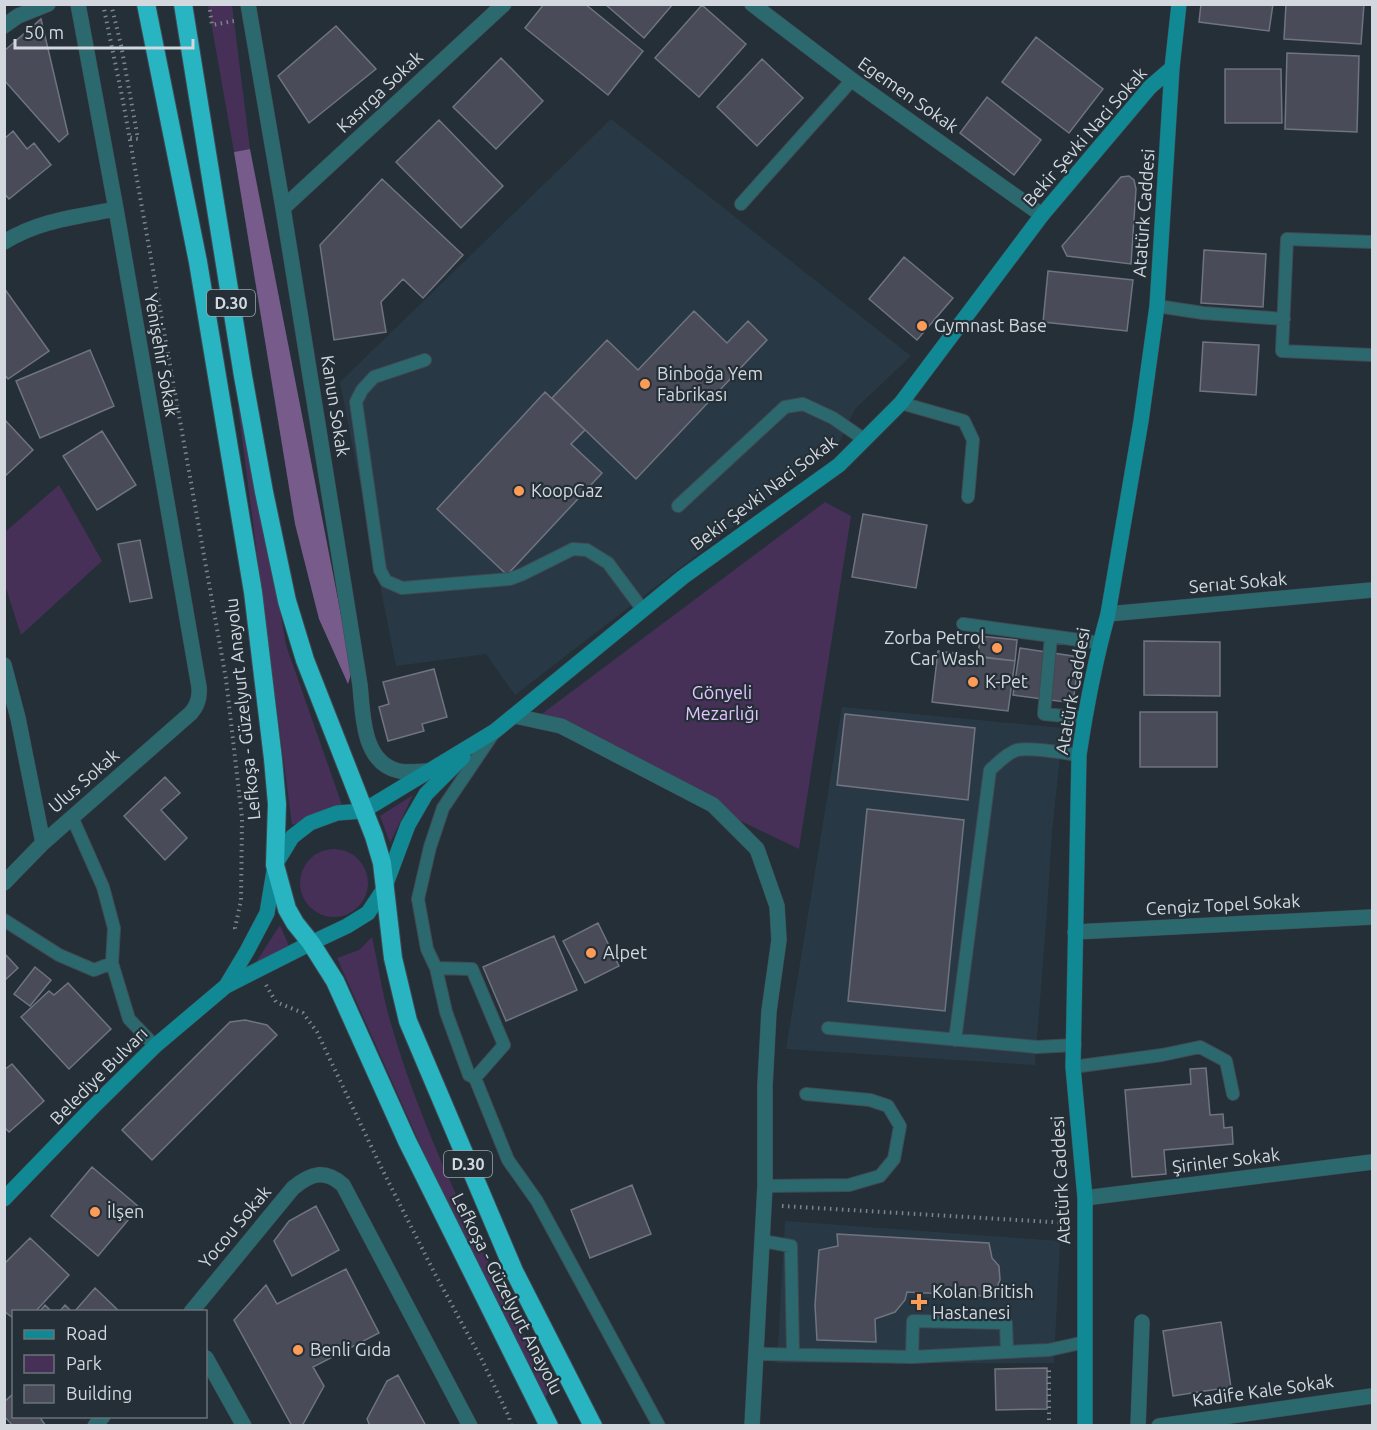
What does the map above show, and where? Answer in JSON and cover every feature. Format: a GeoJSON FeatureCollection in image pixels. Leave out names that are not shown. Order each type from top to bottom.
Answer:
{"type":"FeatureCollection","features":[{"type":"Feature","properties":{"kind":"highway","name":"Lefkoşa - Güzelyurt Anayolu"},"geometry":{"type":"LineString","coordinates":[[146,4],[198,261],[253,592],[277,804],[275,865],[287,909],[335,981],[407,1141],[549,1425]]}},
{"type":"Feature","properties":{"kind":"highway","name":"Lefkoşa - Güzelyurt Anayolu"},"geometry":{"type":"LineString","coordinates":[[183,4],[245,388],[287,601],[305,660],[374,836],[382,863],[393,958],[408,1021],[514,1271],[593,1425]]}},
{"type":"Feature","properties":{"kind":"main road","name":"Atatürk Caddesi"},"geometry":{"type":"LineString","coordinates":[[1085,1425],[1085,1224],[1073,1067],[1079,755],[1108,614],[1141,422],[1157,306],[1172,68],[1179,4]]}},
{"type":"Feature","properties":{"kind":"main road","name":"Bekir Şevki Naci Sokak"},"geometry":{"type":"LineString","coordinates":[[363,811],[495,731],[683,577],[839,465],[901,403],[1042,214],[1150,87],[1172,68]]}},
{"type":"Feature","properties":{"kind":"main road","name":"Bekir Şevki Naci Sokak"},"geometry":{"type":"LineString","coordinates":[[384,889],[408,825],[426,794],[478,743]]}},
{"type":"Feature","properties":{"kind":"main road","name":"Belediye Bulvarı"},"geometry":{"type":"LineString","coordinates":[[226,986],[267,913],[275,865],[292,837],[310,823],[337,813],[363,811]]}},
{"type":"Feature","properties":{"kind":"main road","name":"Belediye Bulvarı"},"geometry":{"type":"LineString","coordinates":[[4,1199],[155,1046],[226,986],[347,926],[368,913],[384,889]]}},
{"type":"Feature","properties":{"kind":"street"},"geometry":{"type":"LineString","coordinates":[[4,26],[18,16],[48,4]]}},
{"type":"Feature","properties":{"kind":"street","name":"Yenişehir Sokak"},"geometry":{"type":"LineString","coordinates":[[78,4],[199,687],[199,700],[193,711]]}},
{"type":"Feature","properties":{"kind":"street","name":"Kanun Sokak"},"geometry":{"type":"LineString","coordinates":[[248,4],[359,673],[366,731],[372,749],[382,764],[399,771],[428,771]]}},
{"type":"Feature","properties":{"kind":"street","name":"Kasırga Sokak"},"geometry":{"type":"LineString","coordinates":[[283,208],[504,4]]}},
{"type":"Feature","properties":{"kind":"street","name":"Egemen Sokak"},"geometry":{"type":"LineString","coordinates":[[752,4],[852,80],[1042,214]]}},
{"type":"Feature","properties":{"kind":"street"},"geometry":{"type":"LineString","coordinates":[[4,242],[35,226],[116,209]]}},
{"type":"Feature","properties":{"kind":"street","name":"Serıat Sokak"},"geometry":{"type":"LineString","coordinates":[[1108,614],[1372,590]]}},
{"type":"Feature","properties":{"kind":"street"},"geometry":{"type":"LineString","coordinates":[[4,665],[33,787],[42,843]]}},
{"type":"Feature","properties":{"kind":"street","name":"Ulus Sokak"},"geometry":{"type":"LineString","coordinates":[[4,883],[42,843],[193,711]]}},
{"type":"Feature","properties":{"kind":"street"},"geometry":{"type":"LineString","coordinates":[[515,716],[561,726],[713,805],[758,849],[777,906],[780,940],[769,1011],[765,1085],[765,1186],[752,1425]]}},
{"type":"Feature","properties":{"kind":"street","name":"Cengiz Topel Sokak"},"geometry":{"type":"LineString","coordinates":[[1075,932],[1372,917]]}},
{"type":"Feature","properties":{"kind":"street","name":"Şirinler Sokak"},"geometry":{"type":"LineString","coordinates":[[1084,1198],[1372,1162]]}},
{"type":"Feature","properties":{"kind":"street","name":"Yocou Sokak"},"geometry":{"type":"LineString","coordinates":[[192,1310],[293,1188],[315,1175],[328,1175],[343,1185],[470,1425]]}},
{"type":"Feature","properties":{"kind":"street"},"geometry":{"type":"LineString","coordinates":[[1138,1425],[1142,1322]]}},
{"type":"Feature","properties":{"kind":"street"},"geometry":{"type":"LineString","coordinates":[[207,1360],[243,1425]]}},
{"type":"Feature","properties":{"kind":"street","name":"Kadife Kale Sokak"},"geometry":{"type":"LineString","coordinates":[[1159,1425],[1372,1395]]}},
{"type":"Feature","properties":{"kind":"lane"},"geometry":{"type":"LineString","coordinates":[[741,204],[852,80]]}},
{"type":"Feature","properties":{"kind":"lane"},"geometry":{"type":"LineString","coordinates":[[1372,242],[1287,239],[1282,351],[1372,355]]}},
{"type":"Feature","properties":{"kind":"lane"},"geometry":{"type":"LineString","coordinates":[[1157,306],[1203,313],[1284,319]]}},
{"type":"Feature","properties":{"kind":"lane"},"geometry":{"type":"LineString","coordinates":[[425,360],[374,377],[362,390],[356,402],[380,570],[386,581],[402,588],[510,579],[573,549],[587,550],[608,563],[643,610]]}},
{"type":"Feature","properties":{"kind":"lane"},"geometry":{"type":"LineString","coordinates":[[901,403],[964,421],[974,440],[968,497]]}},
{"type":"Feature","properties":{"kind":"lane"},"geometry":{"type":"LineString","coordinates":[[678,506],[785,407],[803,404],[833,418],[865,440]]}},
{"type":"Feature","properties":{"kind":"lane"},"geometry":{"type":"LineString","coordinates":[[963,624],[1100,644]]}},
{"type":"Feature","properties":{"kind":"lane"},"geometry":{"type":"LineString","coordinates":[[1051,636],[1044,714],[1085,718]]}},
{"type":"Feature","properties":{"kind":"lane"},"geometry":{"type":"LineString","coordinates":[[495,731],[443,808],[430,847],[418,900],[427,949],[436,968],[446,1012],[469,1075],[475,1078],[508,1160],[537,1201],[659,1425]]}},
{"type":"Feature","properties":{"kind":"lane"},"geometry":{"type":"LineString","coordinates":[[955,1040],[990,770],[1017,750],[1079,755]]}},
{"type":"Feature","properties":{"kind":"lane"},"geometry":{"type":"LineString","coordinates":[[72,817],[103,887],[114,928],[112,963],[129,1019],[155,1046]]}},
{"type":"Feature","properties":{"kind":"lane"},"geometry":{"type":"LineString","coordinates":[[4,920],[59,955],[94,970],[112,963]]}},
{"type":"Feature","properties":{"kind":"lane"},"geometry":{"type":"LineString","coordinates":[[436,968],[472,969],[504,1045],[475,1078]]}},
{"type":"Feature","properties":{"kind":"lane"},"geometry":{"type":"LineString","coordinates":[[828,1028],[1037,1047],[1075,1045]]}},
{"type":"Feature","properties":{"kind":"lane"},"geometry":{"type":"LineString","coordinates":[[1073,1067],[1162,1055],[1200,1047],[1226,1061],[1233,1094]]}},
{"type":"Feature","properties":{"kind":"lane"},"geometry":{"type":"LineString","coordinates":[[765,1186],[849,1185],[880,1176],[894,1159],[900,1126],[888,1106],[870,1100],[806,1094]]}},
{"type":"Feature","properties":{"kind":"lane"},"geometry":{"type":"LineString","coordinates":[[762,1241],[791,1246],[793,1355]]}},
{"type":"Feature","properties":{"kind":"lane"},"geometry":{"type":"LineString","coordinates":[[912,1357],[913,1321],[1006,1323],[1007,1352]]}},
{"type":"Feature","properties":{"kind":"lane"},"geometry":{"type":"LineString","coordinates":[[756,1354],[912,1357],[1049,1350],[1085,1342]]}},
{"type":"Feature","properties":{"kind":"path"},"geometry":{"type":"LineString","coordinates":[[103,4],[130,137],[226,679]]}},
{"type":"Feature","properties":{"kind":"path"},"geometry":{"type":"LineString","coordinates":[[103,143],[130,137],[138,138],[111,4]]}},
{"type":"Feature","properties":{"kind":"path"},"geometry":{"type":"LineString","coordinates":[[208,4],[212,25]]}},
{"type":"Feature","properties":{"kind":"path"},"geometry":{"type":"LineString","coordinates":[[381,1167],[482,1360],[509,1417],[510,1425]]}},
{"type":"Feature","properties":{"kind":"path"},"geometry":{"type":"LineString","coordinates":[[764,1205],[1085,1224]]}},
{"type":"Feature","properties":{"kind":"path"},"geometry":{"type":"LineString","coordinates":[[1049,1350],[1049,1425]]}},
{"type":"Feature","properties":{"kind":"shaded area"},"geometry":{"type":"Polygon","coordinates":[[[611,119],[911,356],[855,409],[837,447],[515,695],[486,654],[396,666],[340,382],[611,119]]]}},
{"type":"Feature","properties":{"kind":"shaded area"},"geometry":{"type":"Polygon","coordinates":[[[250,149],[352,671],[348,684],[319,619],[295,524],[234,152],[250,149]]]}},
{"type":"Feature","properties":{"kind":"shaded area"},"geometry":{"type":"Polygon","coordinates":[[[842,707],[1063,728],[1052,832],[1035,1065],[786,1049],[842,707]]]}},
{"type":"Feature","properties":{"kind":"shaded area","name":"Kolan British Hastanesi"},"geometry":{"type":"Polygon","coordinates":[[[785,1221],[1060,1241],[1054,1363],[777,1363],[785,1221]]]}},
{"type":"Feature","properties":{"kind":"green space"},"geometry":{"type":"Polygon","coordinates":[[[208,5],[232,5],[250,149],[234,152],[208,5]]]}},
{"type":"Feature","properties":{"kind":"green space"},"geometry":{"type":"Polygon","coordinates":[[[248,406],[286,645],[342,805],[292,825],[238,407],[248,406]]]}},
{"type":"Feature","properties":{"kind":"green space"},"geometry":{"type":"Polygon","coordinates":[[[59,485],[102,561],[21,635],[5,585],[5,532],[59,485]]]}},
{"type":"Feature","properties":{"kind":"green space","name":"Gönyeli Mezarlığı"},"geometry":{"type":"Polygon","coordinates":[[[825,502],[851,516],[799,849],[542,726],[535,719],[825,502]]]}},
{"type":"Feature","properties":{"kind":"green space"},"geometry":{"type":"Polygon","coordinates":[[[413,795],[390,843],[380,816],[413,795]]]}},
{"type":"Feature","properties":{"kind":"green space"},"geometry":{"type":"Polygon","coordinates":[[[341,849],[353,855],[362,864],[368,876],[366,896],[358,907],[341,917],[327,917],[310,907],[302,896],[300,876],[310,859],[321,851],[341,849]]]}},
{"type":"Feature","properties":{"kind":"green space"},"geometry":{"type":"Polygon","coordinates":[[[280,925],[291,951],[246,978],[280,925]]]}},
{"type":"Feature","properties":{"kind":"green space"},"geometry":{"type":"Polygon","coordinates":[[[372,937],[384,997],[404,1066],[462,1207],[552,1389],[545,1397],[439,1187],[337,958],[359,950],[372,937]]]}},
{"type":"Feature","properties":{"kind":"building"},"geometry":{"type":"Polygon","coordinates":[[[544,4],[585,4],[643,51],[608,95],[525,28],[544,4]]]}},
{"type":"Feature","properties":{"kind":"building"},"geometry":{"type":"Polygon","coordinates":[[[605,4],[673,4],[644,38],[605,4]]]}},
{"type":"Feature","properties":{"kind":"building"},"geometry":{"type":"Polygon","coordinates":[[[1201,4],[1273,4],[1269,31],[1199,22],[1201,4]]]}},
{"type":"Feature","properties":{"kind":"building"},"geometry":{"type":"Polygon","coordinates":[[[1286,4],[1364,4],[1361,44],[1284,39],[1286,4]]]}},
{"type":"Feature","properties":{"kind":"building"},"geometry":{"type":"Polygon","coordinates":[[[702,5],[746,44],[699,97],[655,58],[702,5]]]}},
{"type":"Feature","properties":{"kind":"building"},"geometry":{"type":"Polygon","coordinates":[[[41,19],[68,134],[59,142],[4,80],[4,51],[41,19]]]}},
{"type":"Feature","properties":{"kind":"building"},"geometry":{"type":"Polygon","coordinates":[[[336,26],[376,69],[309,123],[278,76],[336,26]]]}},
{"type":"Feature","properties":{"kind":"building"},"geometry":{"type":"Polygon","coordinates":[[[1036,37],[1103,89],[1069,133],[1002,82],[1036,37]]]}},
{"type":"Feature","properties":{"kind":"building"},"geometry":{"type":"Polygon","coordinates":[[[1287,53],[1359,56],[1357,132],[1285,129],[1287,53]]]}},
{"type":"Feature","properties":{"kind":"building"},"geometry":{"type":"Polygon","coordinates":[[[501,58],[543,101],[496,149],[453,107],[501,58]]]}},
{"type":"Feature","properties":{"kind":"building"},"geometry":{"type":"Polygon","coordinates":[[[762,59],[803,98],[757,146],[717,107],[762,59]]]}},
{"type":"Feature","properties":{"kind":"building"},"geometry":{"type":"Polygon","coordinates":[[[1225,69],[1281,69],[1282,123],[1225,123],[1225,69]]]}},
{"type":"Feature","properties":{"kind":"building"},"geometry":{"type":"Polygon","coordinates":[[[987,97],[1041,140],[1014,175],[960,133],[987,97]]]}},
{"type":"Feature","properties":{"kind":"building"},"geometry":{"type":"Polygon","coordinates":[[[439,120],[503,186],[461,228],[396,162],[439,120]]]}},
{"type":"Feature","properties":{"kind":"building"},"geometry":{"type":"Polygon","coordinates":[[[13,131],[27,149],[34,143],[51,165],[9,199],[4,193],[4,139],[13,131]]]}},
{"type":"Feature","properties":{"kind":"building"},"geometry":{"type":"Polygon","coordinates":[[[1129,176],[1134,180],[1136,189],[1131,264],[1067,256],[1062,246],[1121,177],[1129,176]]]}},
{"type":"Feature","properties":{"kind":"building"},"geometry":{"type":"Polygon","coordinates":[[[382,179],[463,255],[423,298],[403,279],[381,302],[386,332],[334,340],[320,245],[382,179]]]}},
{"type":"Feature","properties":{"kind":"building"},"geometry":{"type":"Polygon","coordinates":[[[1204,250],[1266,254],[1263,307],[1201,303],[1204,250]]]}},
{"type":"Feature","properties":{"kind":"building"},"geometry":{"type":"Polygon","coordinates":[[[904,257],[953,298],[917,340],[869,299],[904,257]]]}},
{"type":"Feature","properties":{"kind":"building"},"geometry":{"type":"Polygon","coordinates":[[[1048,271],[1133,280],[1127,331],[1043,322],[1048,271]]]}},
{"type":"Feature","properties":{"kind":"building"},"geometry":{"type":"Polygon","coordinates":[[[4,288],[49,351],[8,379],[4,374],[4,288]]]}},
{"type":"Feature","properties":{"kind":"building","name":"Binboğa Yem Fabrikası"},"geometry":{"type":"Polygon","coordinates":[[[694,311],[727,343],[748,321],[767,340],[636,479],[552,398],[607,340],[638,370],[694,311]]]}},
{"type":"Feature","properties":{"kind":"building"},"geometry":{"type":"Polygon","coordinates":[[[1203,342],[1259,345],[1256,395],[1200,391],[1203,342]]]}},
{"type":"Feature","properties":{"kind":"building"},"geometry":{"type":"Polygon","coordinates":[[[90,350],[114,406],[40,438],[16,381],[90,350]]]}},
{"type":"Feature","properties":{"kind":"building","name":"KoopGaz"},"geometry":{"type":"Polygon","coordinates":[[[545,392],[585,430],[571,444],[602,473],[507,575],[437,509],[545,392]]]}},
{"type":"Feature","properties":{"kind":"building"},"geometry":{"type":"Polygon","coordinates":[[[4,419],[33,450],[4,477],[4,419]]]}},
{"type":"Feature","properties":{"kind":"building"},"geometry":{"type":"Polygon","coordinates":[[[102,431],[136,485],[97,510],[63,456],[102,431]]]}},
{"type":"Feature","properties":{"kind":"building"},"geometry":{"type":"Polygon","coordinates":[[[863,514],[927,525],[916,588],[852,577],[863,514]]]}},
{"type":"Feature","properties":{"kind":"building"},"geometry":{"type":"Polygon","coordinates":[[[140,540],[152,598],[130,602],[118,544],[140,540]]]}},
{"type":"Feature","properties":{"kind":"building","name":"Zorba Petrol Car Wash"},"geometry":{"type":"Polygon","coordinates":[[[980,636],[1017,640],[1015,661],[978,657],[980,636]]]}},
{"type":"Feature","properties":{"kind":"building"},"geometry":{"type":"Polygon","coordinates":[[[1144,641],[1220,642],[1220,696],[1144,695],[1144,641]]]}},
{"type":"Feature","properties":{"kind":"building","name":"K-Pet"},"geometry":{"type":"Polygon","coordinates":[[[1020,648],[1079,657],[1073,703],[1013,695],[1020,648]]]}},
{"type":"Feature","properties":{"kind":"building","name":"K-Pet"},"geometry":{"type":"Polygon","coordinates":[[[938,651],[1015,661],[1008,711],[932,702],[938,651]]]}},
{"type":"Feature","properties":{"kind":"building"},"geometry":{"type":"Polygon","coordinates":[[[434,669],[447,717],[422,724],[424,731],[388,741],[379,707],[389,704],[383,682],[434,669]]]}},
{"type":"Feature","properties":{"kind":"building"},"geometry":{"type":"Polygon","coordinates":[[[1140,712],[1217,712],[1217,767],[1140,767],[1140,712]]]}},
{"type":"Feature","properties":{"kind":"building"},"geometry":{"type":"Polygon","coordinates":[[[845,714],[975,728],[968,800],[837,785],[845,714]]]}},
{"type":"Feature","properties":{"kind":"building"},"geometry":{"type":"Polygon","coordinates":[[[165,777],[180,793],[161,810],[187,838],[165,860],[124,816],[165,777]]]}},
{"type":"Feature","properties":{"kind":"building"},"geometry":{"type":"Polygon","coordinates":[[[867,809],[964,820],[945,1011],[848,1001],[867,809]]]}},
{"type":"Feature","properties":{"kind":"building","name":"Alpet"},"geometry":{"type":"Polygon","coordinates":[[[598,923],[619,966],[585,983],[563,941],[598,923]]]}},
{"type":"Feature","properties":{"kind":"building"},"geometry":{"type":"Polygon","coordinates":[[[554,936],[577,990],[506,1021],[483,967],[554,936]]]}},
{"type":"Feature","properties":{"kind":"building"},"geometry":{"type":"Polygon","coordinates":[[[4,953],[18,968],[4,981],[4,953]]]}},
{"type":"Feature","properties":{"kind":"building"},"geometry":{"type":"Polygon","coordinates":[[[35,967],[51,980],[30,1006],[14,994],[35,967]]]}},
{"type":"Feature","properties":{"kind":"building"},"geometry":{"type":"Polygon","coordinates":[[[68,983],[111,1029],[69,1069],[21,1017],[49,991],[54,995],[68,983]]]}},
{"type":"Feature","properties":{"kind":"building"},"geometry":{"type":"Polygon","coordinates":[[[245,1020],[267,1025],[277,1035],[152,1160],[122,1130],[230,1022],[245,1020]]]}},
{"type":"Feature","properties":{"kind":"building"},"geometry":{"type":"Polygon","coordinates":[[[12,1064],[44,1101],[9,1132],[4,1127],[4,1070],[12,1064]]]}},
{"type":"Feature","properties":{"kind":"building"},"geometry":{"type":"Polygon","coordinates":[[[1206,1068],[1210,1115],[1223,1114],[1224,1128],[1232,1127],[1233,1144],[1164,1150],[1166,1174],[1132,1177],[1125,1090],[1191,1084],[1190,1069],[1206,1068]]]}},
{"type":"Feature","properties":{"kind":"building","name":"İlşen"},"geometry":{"type":"Polygon","coordinates":[[[92,1167],[139,1207],[98,1256],[51,1216],[92,1167]]]}},
{"type":"Feature","properties":{"kind":"building"},"geometry":{"type":"Polygon","coordinates":[[[632,1185],[651,1234],[590,1258],[571,1210],[632,1185]]]}},
{"type":"Feature","properties":{"kind":"building"},"geometry":{"type":"Polygon","coordinates":[[[316,1206],[339,1250],[292,1276],[274,1241],[289,1221],[316,1206]]]}},
{"type":"Feature","properties":{"kind":"building"},"geometry":{"type":"Polygon","coordinates":[[[837,1234],[989,1243],[992,1258],[999,1266],[1000,1280],[995,1292],[984,1296],[907,1292],[905,1300],[895,1312],[875,1319],[876,1342],[817,1340],[815,1305],[819,1250],[838,1246],[837,1234]]]}},
{"type":"Feature","properties":{"kind":"building"},"geometry":{"type":"Polygon","coordinates":[[[30,1238],[69,1275],[37,1310],[12,1310],[12,1317],[4,1311],[4,1264],[30,1238]]]}},
{"type":"Feature","properties":{"kind":"building","name":"Benli Gıda"},"geometry":{"type":"Polygon","coordinates":[[[346,1269],[379,1333],[313,1367],[324,1386],[302,1426],[292,1426],[234,1320],[266,1285],[277,1304],[346,1269]]]}},
{"type":"Feature","properties":{"kind":"building"},"geometry":{"type":"Polygon","coordinates":[[[95,1288],[118,1310],[76,1310],[95,1288]]]}},
{"type":"Feature","properties":{"kind":"building"},"geometry":{"type":"Polygon","coordinates":[[[45,1305],[50,1310],[41,1310],[45,1305]]]}},
{"type":"Feature","properties":{"kind":"building"},"geometry":{"type":"Polygon","coordinates":[[[65,1305],[70,1310],[61,1310],[65,1305]]]}},
{"type":"Feature","properties":{"kind":"building"},"geometry":{"type":"Polygon","coordinates":[[[1221,1322],[1231,1387],[1173,1396],[1163,1331],[1221,1322]]]}},
{"type":"Feature","properties":{"kind":"building"},"geometry":{"type":"Polygon","coordinates":[[[1047,1368],[1047,1409],[996,1410],[995,1369],[1047,1368]]]}},
{"type":"Feature","properties":{"kind":"building"},"geometry":{"type":"Polygon","coordinates":[[[398,1375],[426,1426],[370,1426],[367,1419],[387,1381],[398,1375]]]}},
{"type":"Feature","properties":{"kind":"building"},"geometry":{"type":"Polygon","coordinates":[[[12,1395],[12,1418],[42,1418],[46,1426],[13,1426],[4,1416],[4,1402],[12,1395]]]}},
{"type":"Feature","properties":{"kind":"place","name":"Gymnast Base"},"geometry":{"type":"Point","coordinates":[922,326]}},
{"type":"Feature","properties":{"kind":"place","name":"Binboğa Yem Fabrikası"},"geometry":{"type":"Point","coordinates":[645,384]}},
{"type":"Feature","properties":{"kind":"place","name":"KoopGaz"},"geometry":{"type":"Point","coordinates":[519,491]}},
{"type":"Feature","properties":{"kind":"place","name":"Zorba Petrol Car Wash"},"geometry":{"type":"Point","coordinates":[997,648]}},
{"type":"Feature","properties":{"kind":"place","name":"K-Pet"},"geometry":{"type":"Point","coordinates":[973,682]}},
{"type":"Feature","properties":{"kind":"place","name":"Alpet"},"geometry":{"type":"Point","coordinates":[591,953]}},
{"type":"Feature","properties":{"kind":"place","name":"İlşen"},"geometry":{"type":"Point","coordinates":[95,1212]}},
{"type":"Feature","properties":{"kind":"place","name":"Kolan British Hastanesi"},"geometry":{"type":"Point","coordinates":[919,1302]}},
{"type":"Feature","properties":{"kind":"place","name":"Benli Gıda"},"geometry":{"type":"Point","coordinates":[298,1350]}}]}
